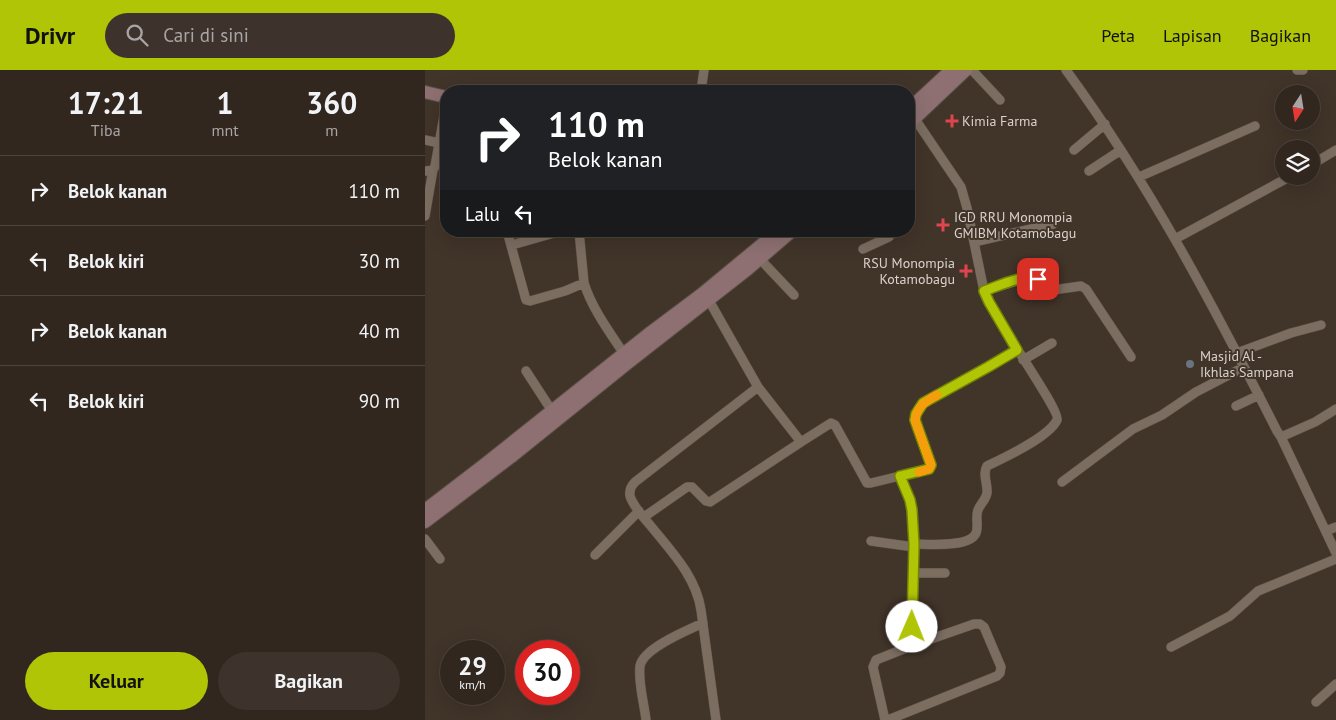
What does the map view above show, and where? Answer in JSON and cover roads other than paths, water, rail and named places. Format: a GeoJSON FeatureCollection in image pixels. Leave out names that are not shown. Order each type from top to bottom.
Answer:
{"type":"FeatureCollection","features":[{"type":"Feature","properties":{"kind":"main road"},"geometry":{"type":"LineString","coordinates":[[915,112],[951,70]]}},
{"type":"Feature","properties":{"kind":"main road"},"geometry":{"type":"LineString","coordinates":[[915,114],[966,70]]}},
{"type":"Feature","properties":{"kind":"main road"},"geometry":{"type":"LineString","coordinates":[[425,92],[440,96]]}},
{"type":"Feature","properties":{"kind":"main road"},"geometry":{"type":"LineString","coordinates":[[707,296],[772,237]]}},
{"type":"Feature","properties":{"kind":"main road"},"geometry":{"type":"LineString","coordinates":[[425,510],[552,411],[760,259],[785,237]]}},
{"type":"Feature","properties":{"kind":"main road"},"geometry":{"type":"LineString","coordinates":[[425,522],[511,457],[626,358]]}},
{"type":"Feature","properties":{"kind":"street"},"geometry":{"type":"LineString","coordinates":[[702,85],[704,70]]}},
{"type":"Feature","properties":{"kind":"street"},"geometry":{"type":"LineString","coordinates":[[972,70],[1000,100]]}},
{"type":"Feature","properties":{"kind":"street"},"geometry":{"type":"LineString","coordinates":[[1066,70],[1105,124],[1175,239],[1281,437],[1336,552]]}},
{"type":"Feature","properties":{"kind":"street"},"geometry":{"type":"LineString","coordinates":[[1297,70],[1303,70]]}},
{"type":"Feature","properties":{"kind":"street"},"geometry":{"type":"LineString","coordinates":[[871,541],[914,546],[957,543],[971,539],[977,530],[978,508],[987,495],[985,470],[987,466],[1034,441],[1057,420],[1052,404],[1023,360],[984,291],[961,187],[915,123]]}},
{"type":"Feature","properties":{"kind":"street"},"geometry":{"type":"LineString","coordinates":[[1074,150],[1105,124]]}},
{"type":"Feature","properties":{"kind":"street"},"geometry":{"type":"LineString","coordinates":[[1139,177],[1255,126]]}},
{"type":"Feature","properties":{"kind":"street"},"geometry":{"type":"LineString","coordinates":[[425,216],[429,171],[440,138]]}},
{"type":"Feature","properties":{"kind":"street"},"geometry":{"type":"LineString","coordinates":[[425,140],[439,143]]}},
{"type":"Feature","properties":{"kind":"street"},"geometry":{"type":"LineString","coordinates":[[1089,171],[1121,150]]}},
{"type":"Feature","properties":{"kind":"street"},"geometry":{"type":"LineString","coordinates":[[1320,160],[1336,150]]}},
{"type":"Feature","properties":{"kind":"street"},"geometry":{"type":"LineString","coordinates":[[1175,239],[1275,185]]}},
{"type":"Feature","properties":{"kind":"street"},"geometry":{"type":"LineString","coordinates":[[974,242],[1053,224]]}},
{"type":"Feature","properties":{"kind":"street"},"geometry":{"type":"LineString","coordinates":[[509,237],[526,300],[530,301],[584,283]]}},
{"type":"Feature","properties":{"kind":"street"},"geometry":{"type":"LineString","coordinates":[[512,245],[540,237]]}},
{"type":"Feature","properties":{"kind":"street"},"geometry":{"type":"LineString","coordinates":[[580,237],[584,283],[587,291],[626,358]]}},
{"type":"Feature","properties":{"kind":"street"},"geometry":{"type":"LineString","coordinates":[[863,249],[889,237]]}},
{"type":"Feature","properties":{"kind":"street"},"geometry":{"type":"LineString","coordinates":[[760,259],[794,295]]}},
{"type":"Feature","properties":{"kind":"street"},"geometry":{"type":"LineString","coordinates":[[984,291],[1029,277],[1038,279],[1053,290],[1081,286],[1086,289],[1131,357]]}},
{"type":"Feature","properties":{"kind":"street"},"geometry":{"type":"LineString","coordinates":[[707,296],[758,387],[801,442]]}},
{"type":"Feature","properties":{"kind":"street"},"geometry":{"type":"LineString","coordinates":[[1237,353],[1291,333],[1321,325]]}},
{"type":"Feature","properties":{"kind":"street"},"geometry":{"type":"LineString","coordinates":[[1023,360],[1052,343]]}},
{"type":"Feature","properties":{"kind":"street"},"geometry":{"type":"LineString","coordinates":[[595,555],[642,514],[687,487],[692,487],[706,501],[710,502],[826,425],[835,425],[867,483],[925,471],[931,465],[915,420],[916,414],[923,403],[1017,350]]}},
{"type":"Feature","properties":{"kind":"street"},"geometry":{"type":"LineString","coordinates":[[1062,482],[1133,429],[1162,415],[1196,392],[1244,367]]}},
{"type":"Feature","properties":{"kind":"street"},"geometry":{"type":"LineString","coordinates":[[526,371],[552,411]]}},
{"type":"Feature","properties":{"kind":"street"},"geometry":{"type":"LineString","coordinates":[[716,720],[700,601],[693,583],[631,499],[629,492],[635,482],[758,387]]}},
{"type":"Feature","properties":{"kind":"street"},"geometry":{"type":"LineString","coordinates":[[1236,406],[1259,395]]}},
{"type":"Feature","properties":{"kind":"street"},"geometry":{"type":"LineString","coordinates":[[1281,437],[1315,422],[1336,409]]}},
{"type":"Feature","properties":{"kind":"street"},"geometry":{"type":"LineString","coordinates":[[900,476],[910,500],[914,546],[911,646]]}},
{"type":"Feature","properties":{"kind":"street"},"geometry":{"type":"LineString","coordinates":[[1326,531],[1336,527]]}},
{"type":"Feature","properties":{"kind":"street"},"geometry":{"type":"LineString","coordinates":[[425,539],[439,559]]}},
{"type":"Feature","properties":{"kind":"street"},"geometry":{"type":"LineString","coordinates":[[1171,646],[1229,616],[1258,591],[1336,559]]}},
{"type":"Feature","properties":{"kind":"street"},"geometry":{"type":"LineString","coordinates":[[913,573],[945,573]]}},
{"type":"Feature","properties":{"kind":"street"},"geometry":{"type":"LineString","coordinates":[[646,720],[641,682],[640,666],[642,660],[655,648],[703,623]]}},
{"type":"Feature","properties":{"kind":"street"},"geometry":{"type":"LineString","coordinates":[[974,624],[980,624],[984,627],[1001,667],[1000,673],[997,676],[887,720],[873,667],[876,660],[974,624]]}},
{"type":"Feature","properties":{"kind":"street"},"geometry":{"type":"LineString","coordinates":[[1316,702],[1336,684]]}},
{"type":"Feature","properties":{"kind":"place","name":"Kimia Farma"},"geometry":{"type":"Point","coordinates":[952,121]}},
{"type":"Feature","properties":{"kind":"place","name":"IGD RRU Monompia GMIBM Kotamobagu"},"geometry":{"type":"Point","coordinates":[943,225]}},
{"type":"Feature","properties":{"kind":"place","name":"RSU Monompia Kotamobagu"},"geometry":{"type":"Point","coordinates":[966,271]}},
{"type":"Feature","properties":{"kind":"place","name":"Masjid Al - Ikhlas Sampana"},"geometry":{"type":"Point","coordinates":[1190,364]}}]}
